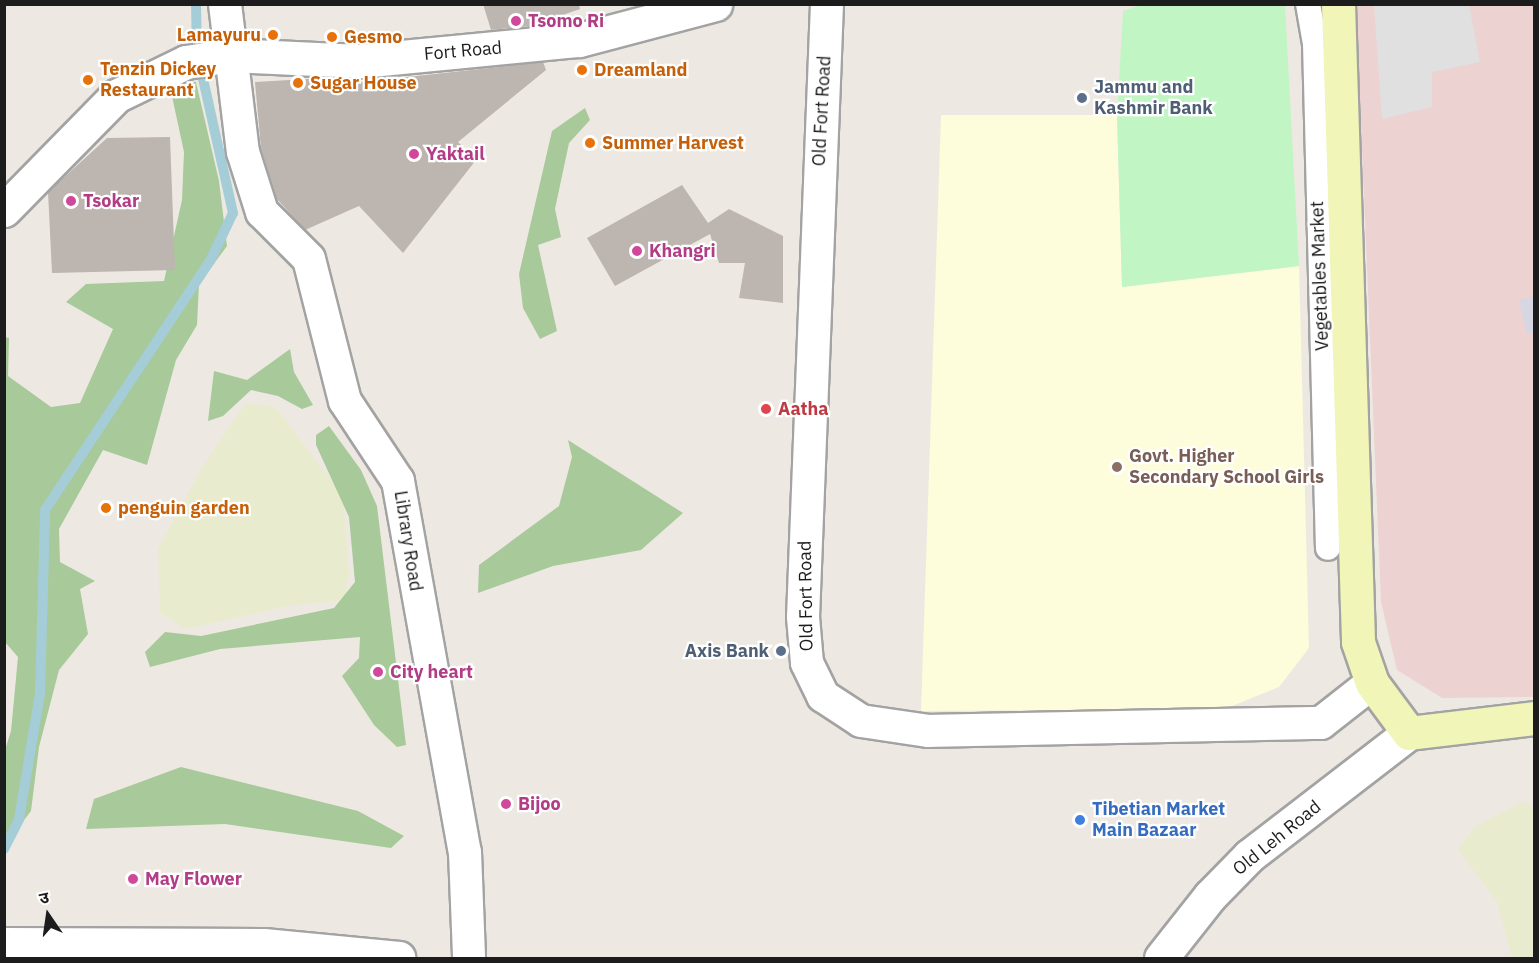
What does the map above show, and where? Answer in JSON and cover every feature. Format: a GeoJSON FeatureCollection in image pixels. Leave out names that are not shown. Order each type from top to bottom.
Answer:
{"type":"FeatureCollection","features":[{"type":"Feature","properties":{"kind":"main road"},"geometry":{"type":"LineString","coordinates":[[1338,4],[1358,642],[1372,683],[1409,733],[1534,718]]}},
{"type":"Feature","properties":{"kind":"street","name":"Library Road"},"geometry":{"type":"LineString","coordinates":[[225,4],[208,58],[243,152],[262,212],[309,259],[345,401],[398,481],[465,852],[469,958]]}},
{"type":"Feature","properties":{"kind":"street","name":"Fort Road"},"geometry":{"type":"LineString","coordinates":[[4,210],[116,96],[208,58],[360,61],[579,40],[715,4]]}},
{"type":"Feature","properties":{"kind":"street","name":"Old Fort Road"},"geometry":{"type":"LineString","coordinates":[[827,4],[803,617],[807,663],[823,696],[861,721],[929,731],[1321,723],[1372,683]]}},
{"type":"Feature","properties":{"kind":"street","name":"Vegetables Market"},"geometry":{"type":"LineString","coordinates":[[1308,4],[1314,43],[1328,548]]}},
{"type":"Feature","properties":{"kind":"street","name":"Old Leh Road"},"geometry":{"type":"LineString","coordinates":[[1161,958],[1210,896],[1249,856],[1409,733]]}},
{"type":"Feature","properties":{"kind":"street"},"geometry":{"type":"LineString","coordinates":[[4,944],[264,945],[399,958]]}},
{"type":"Feature","properties":{"kind":"shaded area"},"geometry":{"type":"Polygon","coordinates":[[[1356,5],[1534,5],[1534,697],[1442,698],[1397,670],[1381,602],[1356,5]]]}},
{"type":"Feature","properties":{"kind":"shaded area"},"geometry":{"type":"Polygon","coordinates":[[[1374,5],[1469,5],[1480,62],[1432,72],[1432,107],[1382,119],[1374,5]]]}},
{"type":"Feature","properties":{"kind":"shaded area","name":"Govt. Higher Secondary School Girls"},"geometry":{"type":"Polygon","coordinates":[[[941,115],[1117,115],[1122,287],[1299,266],[1309,648],[1279,687],[1225,709],[921,711],[941,115]]]}},
{"type":"Feature","properties":{"kind":"shaded area"},"geometry":{"type":"Polygon","coordinates":[[[1534,296],[1534,333],[1527,334],[1519,300],[1534,296]]]}},
{"type":"Feature","properties":{"kind":"shaded area"},"geometry":{"type":"Polygon","coordinates":[[[246,403],[275,407],[343,495],[349,575],[344,600],[288,606],[185,629],[160,613],[158,549],[202,467],[246,403]]]}},
{"type":"Feature","properties":{"kind":"shaded area"},"geometry":{"type":"Polygon","coordinates":[[[1524,801],[1534,808],[1534,958],[1512,958],[1497,902],[1458,850],[1473,828],[1524,801]]]}},
{"type":"Feature","properties":{"kind":"green space"},"geometry":{"type":"Polygon","coordinates":[[[1144,4],[1285,5],[1299,266],[1122,287],[1117,115],[1123,11],[1144,4]]]}},
{"type":"Feature","properties":{"kind":"green space"},"geometry":{"type":"Polygon","coordinates":[[[176,78],[196,82],[219,181],[227,246],[199,284],[197,325],[176,360],[147,465],[103,450],[59,529],[60,562],[95,581],[80,589],[88,634],[59,670],[39,747],[31,811],[14,833],[5,834],[5,750],[11,731],[18,657],[4,641],[5,337],[9,338],[8,376],[51,407],[80,403],[113,329],[66,302],[86,284],[164,281],[182,200],[184,152],[170,87],[176,78]]]}},
{"type":"Feature","properties":{"kind":"green space"},"geometry":{"type":"Polygon","coordinates":[[[585,108],[590,120],[569,143],[555,209],[561,237],[538,245],[557,331],[540,339],[523,308],[519,274],[552,131],[585,108]]]}},
{"type":"Feature","properties":{"kind":"green space"},"geometry":{"type":"Polygon","coordinates":[[[290,349],[294,372],[313,405],[302,409],[278,396],[251,390],[223,416],[208,421],[214,371],[247,380],[290,349]]]}},
{"type":"Feature","properties":{"kind":"green space"},"geometry":{"type":"Polygon","coordinates":[[[329,426],[361,470],[377,506],[406,745],[397,747],[374,725],[342,676],[359,658],[360,637],[220,649],[150,667],[145,652],[165,632],[201,636],[334,608],[355,582],[349,517],[316,445],[316,435],[329,426]]]}},
{"type":"Feature","properties":{"kind":"green space"},"geometry":{"type":"Polygon","coordinates":[[[568,440],[683,513],[641,550],[553,566],[478,593],[479,565],[559,506],[572,457],[568,440]]]}},
{"type":"Feature","properties":{"kind":"green space"},"geometry":{"type":"Polygon","coordinates":[[[181,767],[358,811],[404,836],[391,848],[225,824],[86,829],[94,799],[181,767]]]}},
{"type":"Feature","properties":{"kind":"building","name":"Tsomo Ri"},"geometry":{"type":"Polygon","coordinates":[[[483,4],[579,4],[580,9],[531,26],[491,30],[483,4]]]}},
{"type":"Feature","properties":{"kind":"building","name":"Yaktail"},"geometry":{"type":"Polygon","coordinates":[[[543,62],[546,70],[458,142],[476,160],[403,253],[359,206],[305,230],[277,199],[261,148],[255,82],[324,78],[325,86],[543,62]]]}},
{"type":"Feature","properties":{"kind":"building","name":"Tsokar"},"geometry":{"type":"Polygon","coordinates":[[[170,137],[175,270],[52,273],[48,192],[107,138],[170,137]]]}},
{"type":"Feature","properties":{"kind":"building","name":"Khangri"},"geometry":{"type":"Polygon","coordinates":[[[682,185],[708,223],[729,209],[783,236],[783,303],[739,298],[745,263],[719,263],[710,234],[615,286],[587,238],[682,185]]]}},
{"type":"Feature","properties":{"kind":"waterway"},"geometry":{"type":"LineString","coordinates":[[4,849],[19,819],[40,694],[45,510],[210,261],[233,213],[197,52],[196,4]]}},
{"type":"Feature","properties":{"kind":"place","name":"Tsomo Ri"},"geometry":{"type":"Point","coordinates":[516,21]}},
{"type":"Feature","properties":{"kind":"place","name":"Lamayuru"},"geometry":{"type":"Point","coordinates":[273,35]}},
{"type":"Feature","properties":{"kind":"place","name":"Gesmo"},"geometry":{"type":"Point","coordinates":[332,37]}},
{"type":"Feature","properties":{"kind":"place","name":"Dreamland"},"geometry":{"type":"Point","coordinates":[582,70]}},
{"type":"Feature","properties":{"kind":"place","name":"Tenzin Dickey Restaurant"},"geometry":{"type":"Point","coordinates":[88,80]}},
{"type":"Feature","properties":{"kind":"place","name":"Sugar House"},"geometry":{"type":"Point","coordinates":[298,83]}},
{"type":"Feature","properties":{"kind":"place","name":"Jammu and Kashmir Bank"},"geometry":{"type":"Point","coordinates":[1082,98]}},
{"type":"Feature","properties":{"kind":"place","name":"Summer Harvest"},"geometry":{"type":"Point","coordinates":[590,143]}},
{"type":"Feature","properties":{"kind":"place","name":"Yaktail"},"geometry":{"type":"Point","coordinates":[414,154]}},
{"type":"Feature","properties":{"kind":"place","name":"Tsokar"},"geometry":{"type":"Point","coordinates":[71,201]}},
{"type":"Feature","properties":{"kind":"place","name":"Khangri"},"geometry":{"type":"Point","coordinates":[637,251]}},
{"type":"Feature","properties":{"kind":"place","name":"Aatha"},"geometry":{"type":"Point","coordinates":[766,409]}},
{"type":"Feature","properties":{"kind":"place","name":"Govt. Higher Secondary School Girls"},"geometry":{"type":"Point","coordinates":[1117,467]}},
{"type":"Feature","properties":{"kind":"place","name":"penguin garden"},"geometry":{"type":"Point","coordinates":[106,508]}},
{"type":"Feature","properties":{"kind":"place","name":"Axis Bank"},"geometry":{"type":"Point","coordinates":[781,651]}},
{"type":"Feature","properties":{"kind":"place","name":"City heart"},"geometry":{"type":"Point","coordinates":[378,672]}},
{"type":"Feature","properties":{"kind":"place","name":"Bijoo"},"geometry":{"type":"Point","coordinates":[506,804]}},
{"type":"Feature","properties":{"kind":"place","name":"Tibetian Market Main Bazaar"},"geometry":{"type":"Point","coordinates":[1080,820]}},
{"type":"Feature","properties":{"kind":"place","name":"May Flower"},"geometry":{"type":"Point","coordinates":[133,879]}}]}
